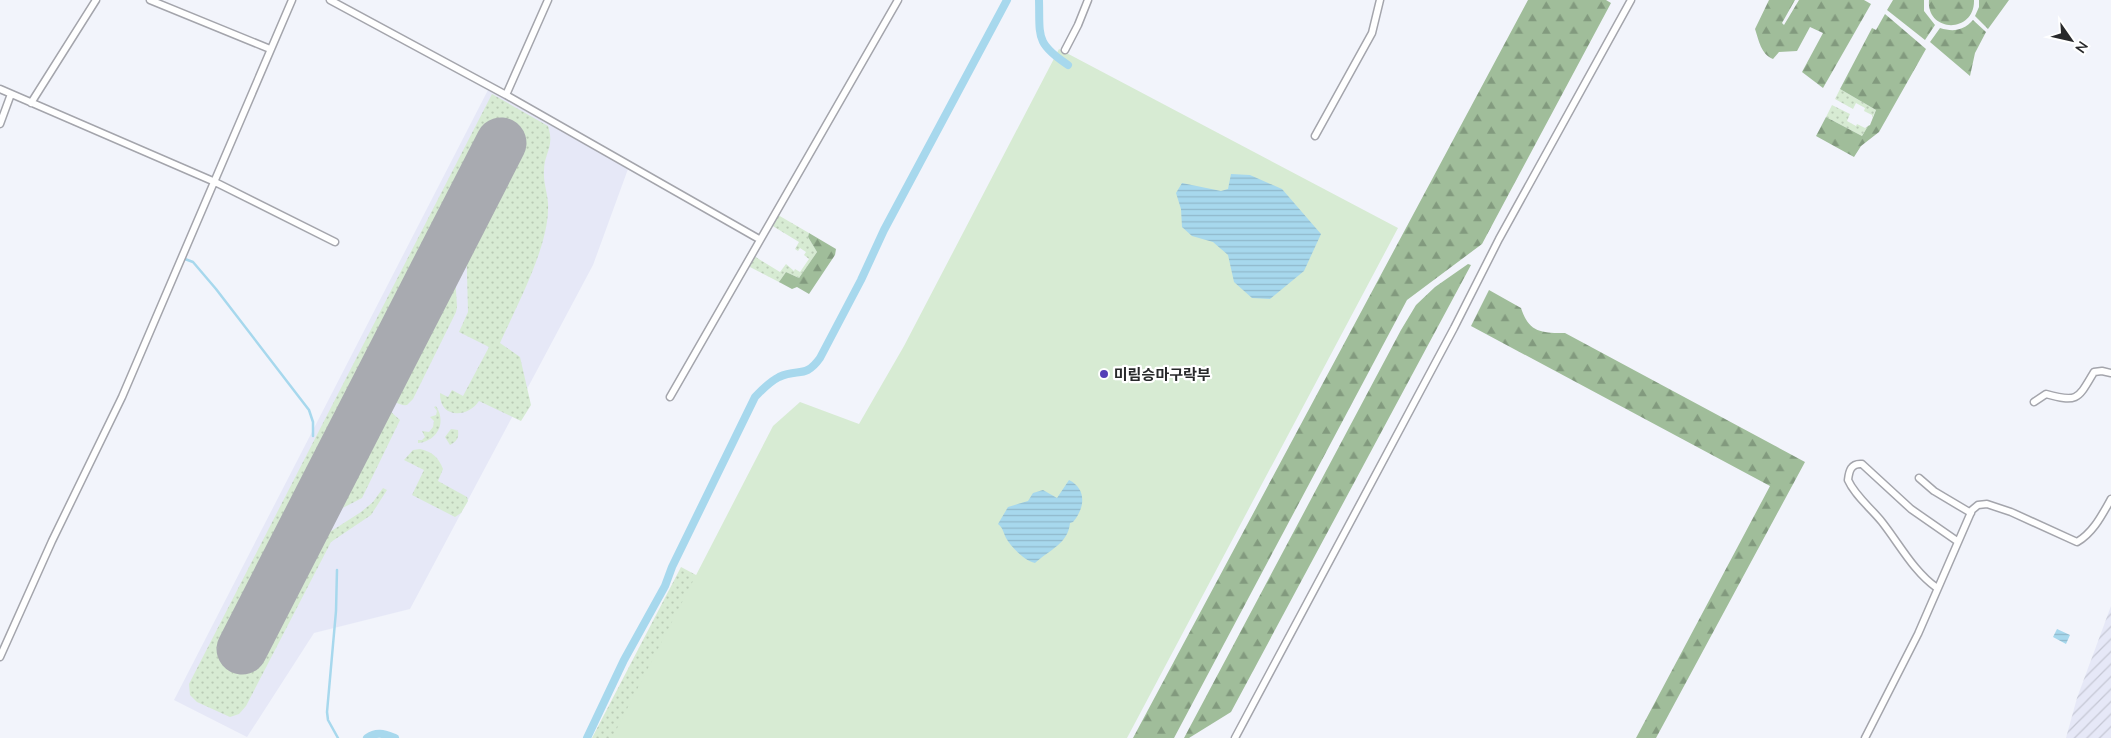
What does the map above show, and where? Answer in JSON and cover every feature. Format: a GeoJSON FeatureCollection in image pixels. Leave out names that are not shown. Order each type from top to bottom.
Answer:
{"type":"FeatureCollection","features":[{"type":"Feature","properties":{"kind":"street"},"geometry":{"type":"LineString","coordinates":[[31,102],[96,0]]}},
{"type":"Feature","properties":{"kind":"street"},"geometry":{"type":"LineString","coordinates":[[150,0],[270,49]]}},
{"type":"Feature","properties":{"kind":"street"},"geometry":{"type":"LineString","coordinates":[[0,656],[52,541],[122,397],[292,0]]}},
{"type":"Feature","properties":{"kind":"street"},"geometry":{"type":"LineString","coordinates":[[330,0],[506,95],[759,240]]}},
{"type":"Feature","properties":{"kind":"street"},"geometry":{"type":"LineString","coordinates":[[506,95],[548,0]]}},
{"type":"Feature","properties":{"kind":"street"},"geometry":{"type":"LineString","coordinates":[[670,397],[898,0]]}},
{"type":"Feature","properties":{"kind":"street"},"geometry":{"type":"LineString","coordinates":[[1065,50],[1088,0]]}},
{"type":"Feature","properties":{"kind":"street"},"geometry":{"type":"LineString","coordinates":[[1315,136],[1372,33],[1380,0]]}},
{"type":"Feature","properties":{"kind":"street"},"geometry":{"type":"LineString","coordinates":[[1235,738],[1449,337],[1499,239],[1631,0]]}},
{"type":"Feature","properties":{"kind":"street"},"geometry":{"type":"LineString","coordinates":[[0,89],[215,182],[335,242]]}},
{"type":"Feature","properties":{"kind":"street"},"geometry":{"type":"LineString","coordinates":[[0,124],[11,94]]}},
{"type":"Feature","properties":{"kind":"street"},"geometry":{"type":"LineString","coordinates":[[2034,402],[2046,394],[2066,400],[2079,396],[2094,372],[2111,373]]}},
{"type":"Feature","properties":{"kind":"street"},"geometry":{"type":"LineString","coordinates":[[1937,588],[1911,562],[1881,522],[1851,487],[1848,480],[1852,467],[1856,464],[1862,464],[1911,509],[1957,541]]}},
{"type":"Feature","properties":{"kind":"street"},"geometry":{"type":"LineString","coordinates":[[1920,478],[1934,491],[1971,513]]}},
{"type":"Feature","properties":{"kind":"street"},"geometry":{"type":"LineString","coordinates":[[1865,738],[1918,634],[1957,541],[1971,513],[1978,505],[1987,504],[2011,512],[2077,542],[2100,520],[2111,499]]}},
{"type":"Feature","properties":{"kind":"shaded area"},"geometry":{"type":"Polygon","coordinates":[[[488,90],[628,169],[593,265],[410,609],[314,633],[247,737],[174,700],[488,90]]]}},
{"type":"Feature","properties":{"kind":"shaded area"},"geometry":{"type":"Polygon","coordinates":[[[2111,606],[2111,738],[2066,738],[2077,698],[2111,606]]]}},
{"type":"Feature","properties":{"kind":"green space"},"geometry":{"type":"Polygon","coordinates":[[[1528,0],[1606,0],[1611,3],[1482,244],[1407,300],[1174,738],[1133,738],[1528,0]]]}},
{"type":"Feature","properties":{"kind":"green space"},"geometry":{"type":"Polygon","coordinates":[[[1769,0],[1795,0],[1782,23],[1784,25],[1799,0],[1864,0],[1871,4],[1823,88],[1802,72],[1823,33],[1810,27],[1797,51],[1779,52],[1773,59],[1763,50],[1755,29],[1769,0]]]}},
{"type":"Feature","properties":{"kind":"green space"},"geometry":{"type":"Polygon","coordinates":[[[1893,0],[1924,0],[1924,11],[1935,25],[1925,40],[1887,10],[1893,0]]]}},
{"type":"Feature","properties":{"kind":"green space"},"geometry":{"type":"Polygon","coordinates":[[[1929,0],[1974,0],[1972,11],[1967,19],[1959,24],[1951,25],[1935,19],[1930,11],[1929,0]]]}},
{"type":"Feature","properties":{"kind":"green space"},"geometry":{"type":"Polygon","coordinates":[[[1979,0],[2009,0],[1988,29],[1975,16],[1979,7],[1979,0]]]}},
{"type":"Feature","properties":{"kind":"green space"},"geometry":{"type":"Polygon","coordinates":[[[1885,14],[1926,49],[1879,132],[1861,146],[1854,157],[1816,136],[1826,117],[1862,136],[1870,125],[1876,110],[1840,89],[1872,28],[1876,30],[1885,14]]]}},
{"type":"Feature","properties":{"kind":"green space"},"geometry":{"type":"Polygon","coordinates":[[[1973,20],[1986,32],[1975,53],[1970,76],[1930,42],[1940,28],[1958,30],[1973,20]]]}},
{"type":"Feature","properties":{"kind":"green space","name":"미림승마구락부"},"geometry":{"type":"Polygon","coordinates":[[[1059,49],[1398,228],[1127,738],[612,738],[773,426],[800,402],[859,424],[904,346],[1059,49]]]}},
{"type":"Feature","properties":{"kind":"green space"},"geometry":{"type":"Polygon","coordinates":[[[1840,89],[1876,110],[1872,118],[1872,115],[1864,111],[1865,108],[1856,103],[1853,109],[1835,99],[1840,89]]]}},
{"type":"Feature","properties":{"kind":"green space"},"geometry":{"type":"Polygon","coordinates":[[[492,94],[548,126],[550,133],[550,145],[544,165],[548,209],[543,241],[530,277],[500,343],[520,357],[531,405],[521,421],[479,401],[474,407],[462,413],[449,411],[444,408],[441,402],[440,393],[448,397],[452,390],[463,396],[489,347],[459,332],[468,312],[466,234],[514,146],[493,135],[228,646],[251,657],[308,546],[361,512],[373,502],[383,488],[387,490],[371,515],[331,542],[246,706],[239,714],[230,717],[197,702],[190,695],[189,684],[492,94]]]}},
{"type":"Feature","properties":{"kind":"green space"},"geometry":{"type":"Polygon","coordinates":[[[1832,105],[1850,114],[1847,121],[1856,126],[1857,124],[1865,128],[1868,126],[1862,136],[1826,117],[1832,105]]]}},
{"type":"Feature","properties":{"kind":"green space"},"geometry":{"type":"Polygon","coordinates":[[[778,215],[809,233],[808,237],[817,252],[799,278],[786,272],[779,282],[748,266],[754,256],[780,272],[786,264],[794,271],[795,269],[800,272],[809,259],[804,255],[806,252],[800,248],[798,251],[795,249],[799,242],[771,225],[778,215]]]}},
{"type":"Feature","properties":{"kind":"green space"},"geometry":{"type":"Polygon","coordinates":[[[809,233],[836,249],[835,255],[809,294],[797,287],[792,289],[779,282],[786,272],[799,278],[817,252],[808,237],[809,233]]]}},
{"type":"Feature","properties":{"kind":"green space"},"geometry":{"type":"Polygon","coordinates":[[[1468,264],[1471,265],[1231,712],[1189,738],[1184,738],[1401,330],[1416,305],[1435,287],[1468,264]]]}},
{"type":"Feature","properties":{"kind":"green space"},"geometry":{"type":"Polygon","coordinates":[[[449,272],[455,274],[456,312],[413,399],[407,405],[399,404],[388,396],[387,391],[449,272]]]}},
{"type":"Feature","properties":{"kind":"green space"},"geometry":{"type":"Polygon","coordinates":[[[1489,290],[1521,308],[1528,322],[1537,330],[1550,333],[1565,333],[1805,462],[1656,738],[1636,738],[1770,486],[1471,326],[1489,290]]]}},
{"type":"Feature","properties":{"kind":"green space"},"geometry":{"type":"Polygon","coordinates":[[[436,406],[441,419],[438,430],[430,439],[418,443],[418,440],[422,440],[425,437],[422,431],[429,432],[433,427],[434,421],[430,417],[436,415],[437,411],[434,407],[436,406]]]}},
{"type":"Feature","properties":{"kind":"green space"},"geometry":{"type":"Polygon","coordinates":[[[381,409],[391,412],[400,420],[362,498],[329,515],[326,510],[377,412],[381,409]]]}},
{"type":"Feature","properties":{"kind":"green space"},"geometry":{"type":"Polygon","coordinates":[[[451,429],[458,430],[458,437],[450,445],[445,437],[451,429]]]}},
{"type":"Feature","properties":{"kind":"green space"},"geometry":{"type":"Polygon","coordinates":[[[420,449],[432,453],[439,461],[443,469],[438,481],[467,497],[468,501],[461,513],[455,517],[412,495],[424,470],[404,460],[413,450],[420,449]]]}},
{"type":"Feature","properties":{"kind":"green space"},"geometry":{"type":"Polygon","coordinates":[[[681,567],[713,584],[695,738],[592,738],[681,567]]]}},
{"type":"Feature","properties":{"kind":"water"},"geometry":{"type":"Polygon","coordinates":[[[1231,174],[1250,175],[1282,189],[1321,234],[1304,271],[1270,299],[1252,298],[1234,282],[1228,255],[1213,242],[1192,236],[1182,227],[1181,209],[1176,193],[1182,183],[1221,191],[1228,189],[1231,174]]]}},
{"type":"Feature","properties":{"kind":"water"},"geometry":{"type":"Polygon","coordinates":[[[1069,480],[1079,488],[1082,499],[1080,511],[1073,522],[1070,523],[1066,536],[1062,541],[1035,563],[1023,556],[1012,546],[998,524],[1008,507],[1028,501],[1033,493],[1043,490],[1057,498],[1069,480]]]}},
{"type":"Feature","properties":{"kind":"water"},"geometry":{"type":"Polygon","coordinates":[[[2057,629],[2070,635],[2066,644],[2053,637],[2057,629]]]}},
{"type":"Feature","properties":{"kind":"waterway"},"geometry":{"type":"LineString","coordinates":[[587,738],[624,660],[665,586],[672,567],[755,397],[775,379],[786,374],[806,371],[820,358],[861,280],[884,230],[1007,0]]}},
{"type":"Feature","properties":{"kind":"waterway"},"geometry":{"type":"LineString","coordinates":[[1039,0],[1040,31],[1045,45],[1068,65]]}},
{"type":"Feature","properties":{"kind":"waterway"},"geometry":{"type":"LineString","coordinates":[[185,259],[193,262],[216,289],[309,410],[313,422],[313,436]]}},
{"type":"Feature","properties":{"kind":"waterway"},"geometry":{"type":"LineString","coordinates":[[337,570],[336,611],[327,712],[328,720],[338,738]]}},
{"type":"Feature","properties":{"kind":"waterway"},"geometry":{"type":"LineString","coordinates":[[367,738],[377,734],[384,734],[395,738]]}},
{"type":"Feature","properties":{"kind":"runway"},"geometry":{"type":"LineString","coordinates":[[242,649],[501,143]]}},
{"type":"Feature","properties":{"kind":"place","name":"미림승마구락부"},"geometry":{"type":"Point","coordinates":[1104,374]}}]}
